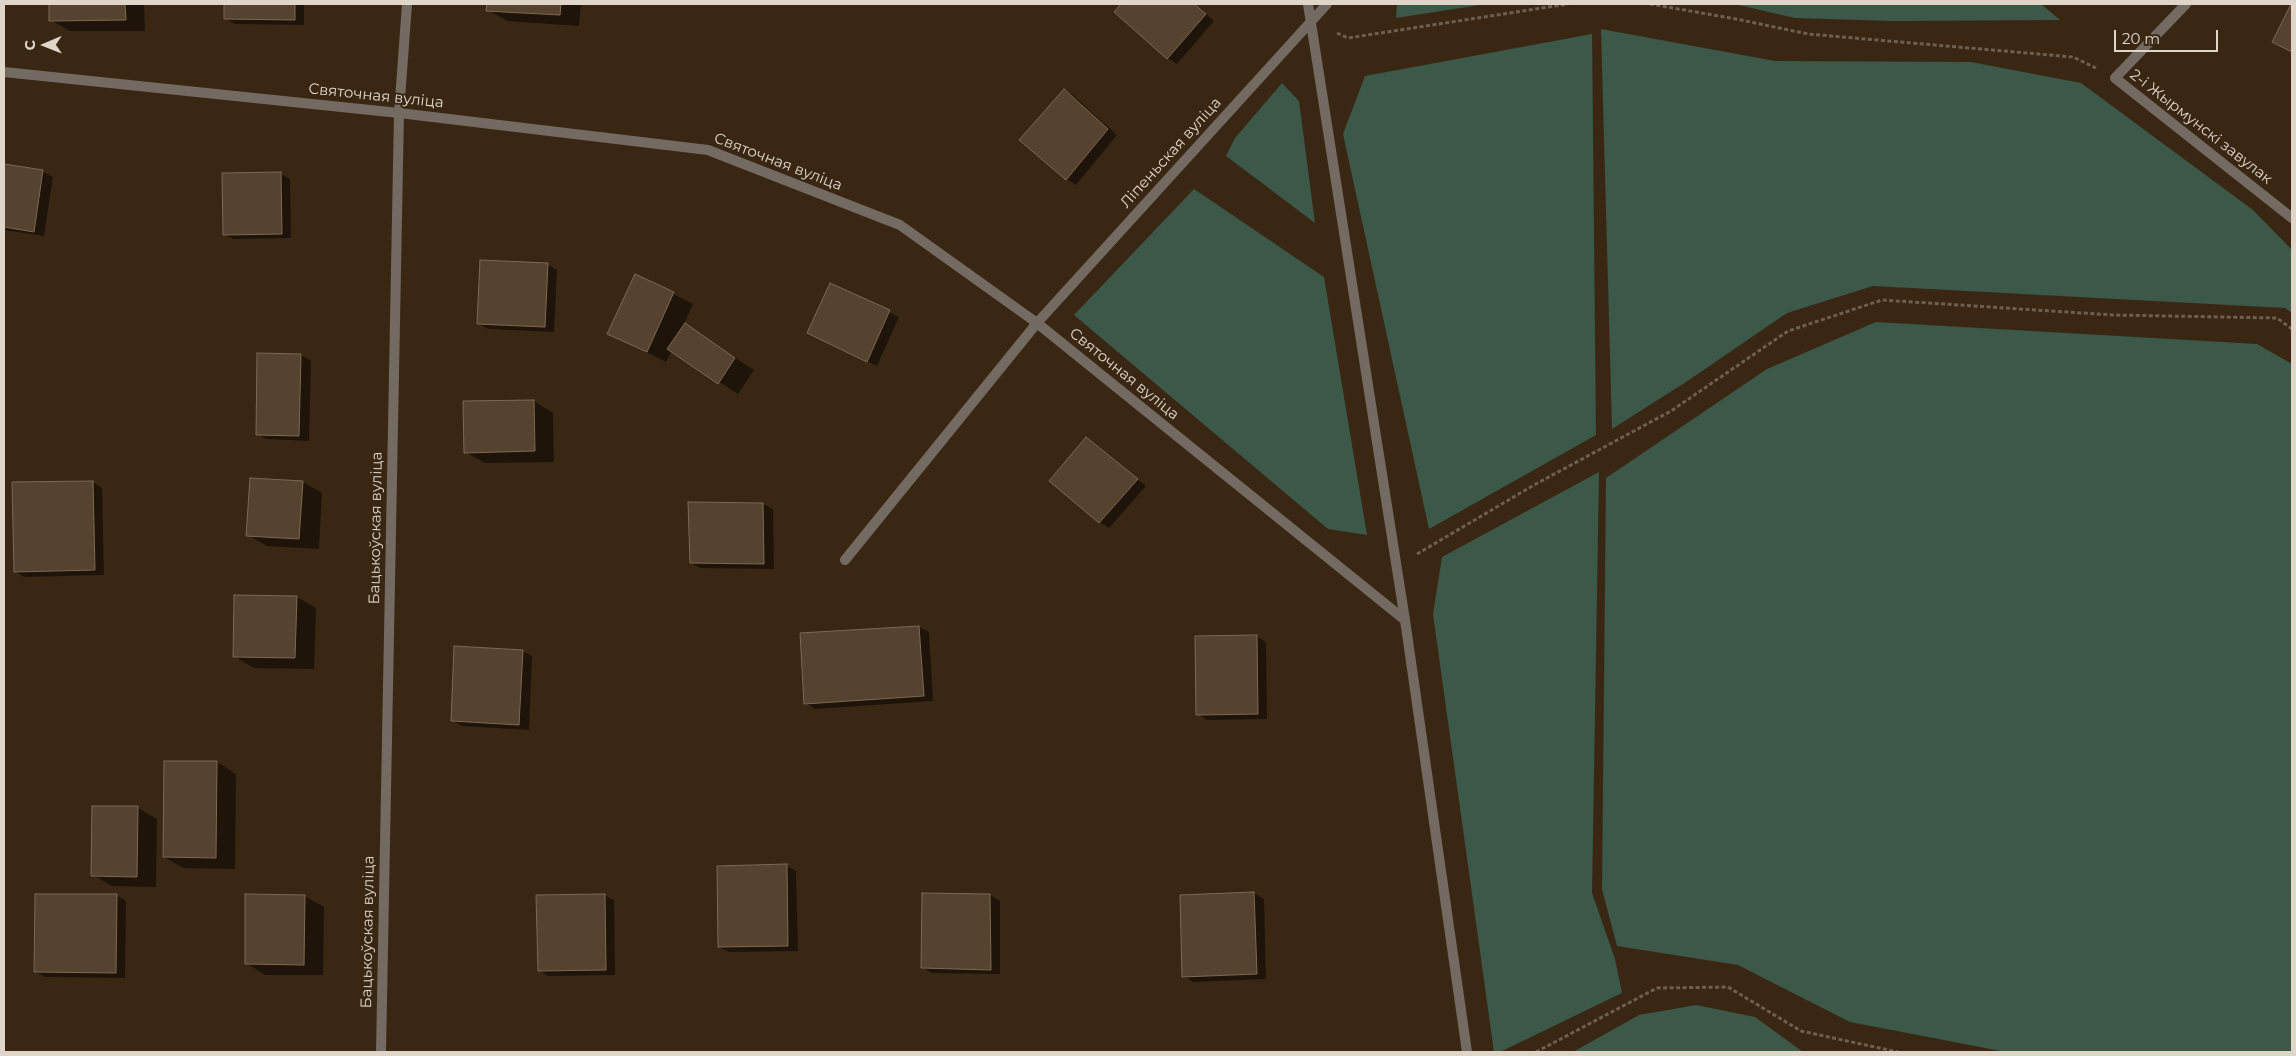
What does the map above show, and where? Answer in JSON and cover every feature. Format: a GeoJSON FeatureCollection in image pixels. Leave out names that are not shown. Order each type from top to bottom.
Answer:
{"type":"FeatureCollection","features":[{"type":"Feature","properties":{"kind":"street","name":"Бацькоўская вуліца"},"geometry":{"type":"LineString","coordinates":[[381,1052],[399,113],[407,4]]}},
{"type":"Feature","properties":{"kind":"street"},"geometry":{"type":"LineString","coordinates":[[1308,4],[1397,566],[1467,1052]]}},
{"type":"Feature","properties":{"kind":"street","name":"Ліпеньская вуліца"},"geometry":{"type":"LineString","coordinates":[[844,560],[1037,323],[1327,4]]}},
{"type":"Feature","properties":{"kind":"street"},"geometry":{"type":"LineString","coordinates":[[2115,78],[2186,4]]}},
{"type":"Feature","properties":{"kind":"street","name":"Святочная вуліца"},"geometry":{"type":"LineString","coordinates":[[4,72],[399,113],[708,150],[900,225],[1037,323],[1405,620]]}},
{"type":"Feature","properties":{"kind":"street","name":"2-і Жырмунскі завулак"},"geometry":{"type":"LineString","coordinates":[[2115,78],[2292,218]]}},
{"type":"Feature","properties":{"kind":"path"},"geometry":{"type":"LineString","coordinates":[[1311,23],[1348,38],[1568,4]]}},
{"type":"Feature","properties":{"kind":"path"},"geometry":{"type":"LineString","coordinates":[[1650,4],[1808,34],[2073,57],[2115,78]]}},
{"type":"Feature","properties":{"kind":"path"},"geometry":{"type":"LineString","coordinates":[[1397,566],[1534,485],[1671,411],[1788,331],[1882,300],[2113,315],[2277,318],[2292,329]]}},
{"type":"Feature","properties":{"kind":"path"},"geometry":{"type":"LineString","coordinates":[[1536,1052],[1657,988],[1728,987],[1802,1031],[1898,1052]]}},
{"type":"Feature","properties":{"kind":"green space"},"geometry":{"type":"Polygon","coordinates":[[[1397,4],[1486,4],[1396,18],[1397,4]]]}},
{"type":"Feature","properties":{"kind":"green space"},"geometry":{"type":"Polygon","coordinates":[[[1734,4],[2041,4],[2060,20],[1892,21],[1795,18],[1734,4]]]}},
{"type":"Feature","properties":{"kind":"green space"},"geometry":{"type":"Polygon","coordinates":[[[1601,29],[1775,61],[1971,62],[2081,83],[2253,210],[2292,250],[2292,313],[2285,308],[1873,286],[1787,313],[1686,382],[1612,429],[1601,29]]]}},
{"type":"Feature","properties":{"kind":"green space"},"geometry":{"type":"Polygon","coordinates":[[[1592,34],[1596,435],[1429,529],[1343,134],[1365,76],[1592,34]]]}},
{"type":"Feature","properties":{"kind":"green space"},"geometry":{"type":"Polygon","coordinates":[[[1282,83],[1299,101],[1315,223],[1226,156],[1235,138],[1282,83]]]}},
{"type":"Feature","properties":{"kind":"green space"},"geometry":{"type":"Polygon","coordinates":[[[1194,189],[1324,277],[1367,535],[1328,529],[1074,315],[1194,189]]]}},
{"type":"Feature","properties":{"kind":"green space"},"geometry":{"type":"Polygon","coordinates":[[[1876,322],[2257,344],[2292,364],[2292,1052],[2006,1052],[1850,1022],[1738,965],[1617,946],[1602,889],[1606,478],[1767,369],[1876,322]]]}},
{"type":"Feature","properties":{"kind":"green space"},"geometry":{"type":"Polygon","coordinates":[[[1599,472],[1592,893],[1615,959],[1622,993],[1500,1052],[1494,1052],[1433,614],[1442,557],[1599,472]]]}},
{"type":"Feature","properties":{"kind":"green space"},"geometry":{"type":"Polygon","coordinates":[[[1696,1005],[1755,1017],[1803,1052],[1573,1052],[1639,1015],[1696,1005]]]}},
{"type":"Feature","properties":{"kind":"building"},"geometry":{"type":"Polygon","coordinates":[[[49,4],[125,4],[126,20],[49,21],[49,4]]]}},
{"type":"Feature","properties":{"kind":"building"},"geometry":{"type":"Polygon","coordinates":[[[224,4],[295,4],[295,20],[224,19],[224,4]]]}},
{"type":"Feature","properties":{"kind":"building"},"geometry":{"type":"Polygon","coordinates":[[[487,4],[561,4],[560,15],[486,11],[487,4]]]}},
{"type":"Feature","properties":{"kind":"building"},"geometry":{"type":"Polygon","coordinates":[[[1121,4],[1194,4],[1206,14],[1167,59],[1114,12],[1121,4]]]}},
{"type":"Feature","properties":{"kind":"building"},"geometry":{"type":"Polygon","coordinates":[[[2292,4],[2292,52],[2272,42],[2292,4]]]}},
{"type":"Feature","properties":{"kind":"building"},"geometry":{"type":"Polygon","coordinates":[[[1064,89],[1108,129],[1066,180],[1019,140],[1064,89]]]}},
{"type":"Feature","properties":{"kind":"building"},"geometry":{"type":"Polygon","coordinates":[[[4,164],[43,170],[34,232],[4,227],[4,164]]]}},
{"type":"Feature","properties":{"kind":"building"},"geometry":{"type":"Polygon","coordinates":[[[281,172],[282,234],[223,235],[222,173],[281,172]]]}},
{"type":"Feature","properties":{"kind":"building"},"geometry":{"type":"Polygon","coordinates":[[[480,260],[548,263],[545,327],[477,324],[480,260]]]}},
{"type":"Feature","properties":{"kind":"building"},"geometry":{"type":"Polygon","coordinates":[[[635,274],[674,292],[647,352],[607,334],[635,274]]]}},
{"type":"Feature","properties":{"kind":"building"},"geometry":{"type":"Polygon","coordinates":[[[830,283],[890,310],[867,362],[807,333],[830,283]]]}},
{"type":"Feature","properties":{"kind":"building"},"geometry":{"type":"Polygon","coordinates":[[[685,323],[735,358],[718,384],[667,349],[685,323]]]}},
{"type":"Feature","properties":{"kind":"building"},"geometry":{"type":"Polygon","coordinates":[[[257,353],[301,354],[299,436],[256,435],[257,353]]]}},
{"type":"Feature","properties":{"kind":"building"},"geometry":{"type":"Polygon","coordinates":[[[534,400],[535,451],[464,453],[463,401],[534,400]]]}},
{"type":"Feature","properties":{"kind":"building"},"geometry":{"type":"Polygon","coordinates":[[[1086,437],[1138,479],[1099,523],[1049,481],[1086,437]]]}},
{"type":"Feature","properties":{"kind":"building"},"geometry":{"type":"Polygon","coordinates":[[[250,478],[303,481],[299,539],[246,536],[250,478]]]}},
{"type":"Feature","properties":{"kind":"building"},"geometry":{"type":"Polygon","coordinates":[[[93,481],[95,570],[14,572],[12,482],[93,481]]]}},
{"type":"Feature","properties":{"kind":"building"},"geometry":{"type":"Polygon","coordinates":[[[688,502],[763,503],[764,564],[690,563],[688,502]]]}},
{"type":"Feature","properties":{"kind":"building"},"geometry":{"type":"Polygon","coordinates":[[[234,595],[297,596],[295,658],[233,657],[234,595]]]}},
{"type":"Feature","properties":{"kind":"building"},"geometry":{"type":"Polygon","coordinates":[[[919,626],[924,696],[804,704],[800,633],[919,626]]]}},
{"type":"Feature","properties":{"kind":"building"},"geometry":{"type":"Polygon","coordinates":[[[1257,635],[1258,714],[1196,715],[1195,636],[1257,635]]]}},
{"type":"Feature","properties":{"kind":"building"},"geometry":{"type":"Polygon","coordinates":[[[454,646],[523,650],[519,725],[451,721],[454,646]]]}},
{"type":"Feature","properties":{"kind":"building"},"geometry":{"type":"Polygon","coordinates":[[[164,761],[217,761],[216,858],[163,857],[164,761]]]}},
{"type":"Feature","properties":{"kind":"building"},"geometry":{"type":"Polygon","coordinates":[[[92,806],[138,806],[137,877],[91,876],[92,806]]]}},
{"type":"Feature","properties":{"kind":"building"},"geometry":{"type":"Polygon","coordinates":[[[787,864],[788,946],[718,947],[717,866],[787,864]]]}},
{"type":"Feature","properties":{"kind":"building"},"geometry":{"type":"Polygon","coordinates":[[[1254,892],[1257,974],[1182,977],[1180,895],[1254,892]]]}},
{"type":"Feature","properties":{"kind":"building"},"geometry":{"type":"Polygon","coordinates":[[[922,893],[990,894],[991,970],[921,968],[922,893]]]}},
{"type":"Feature","properties":{"kind":"building"},"geometry":{"type":"Polygon","coordinates":[[[35,894],[117,894],[116,973],[34,972],[35,894]]]}},
{"type":"Feature","properties":{"kind":"building"},"geometry":{"type":"Polygon","coordinates":[[[245,894],[305,895],[304,965],[245,964],[245,894]]]}},
{"type":"Feature","properties":{"kind":"building"},"geometry":{"type":"Polygon","coordinates":[[[605,894],[606,970],[538,971],[536,895],[605,894]]]}}]}
